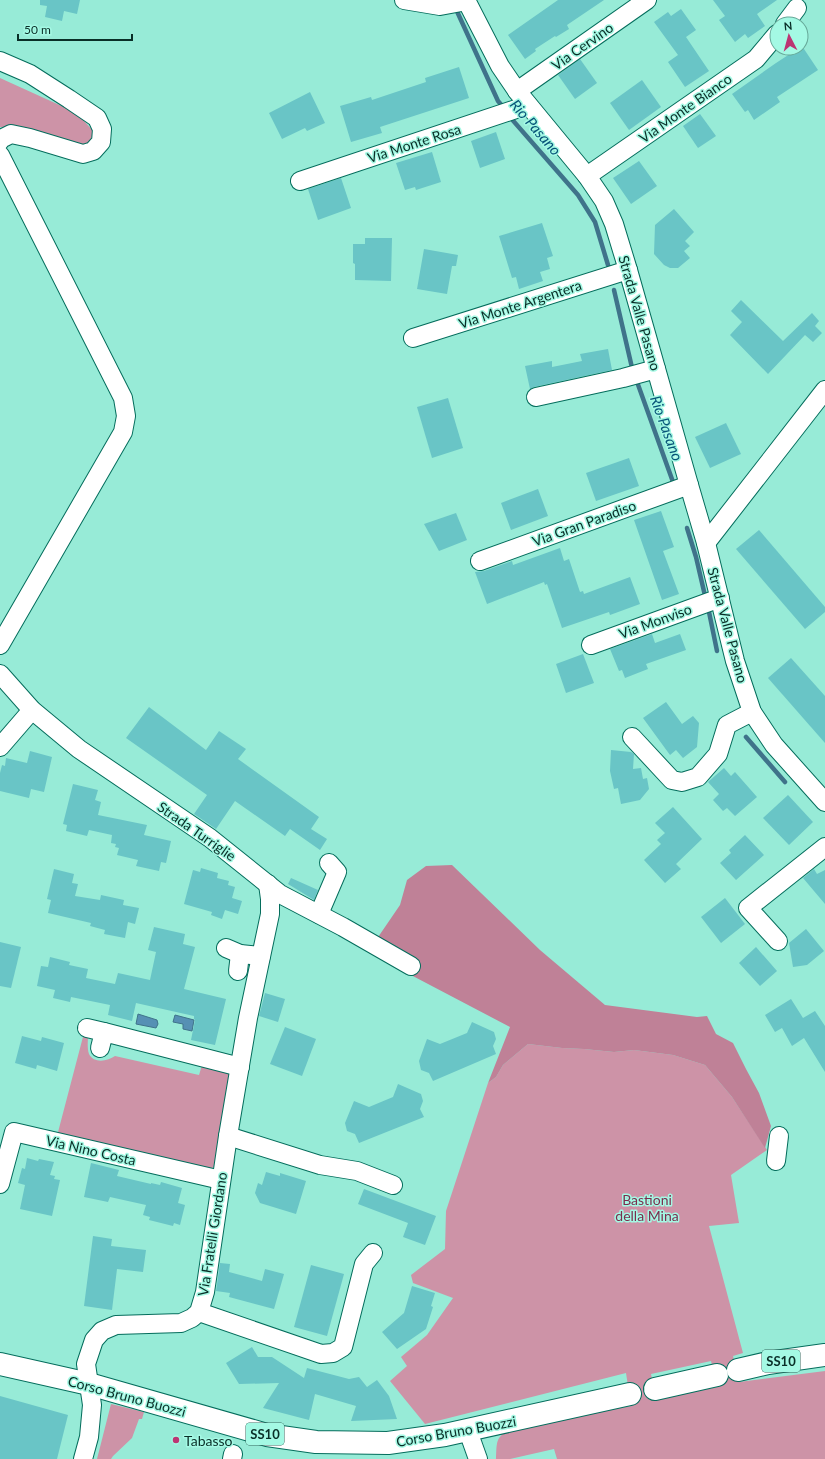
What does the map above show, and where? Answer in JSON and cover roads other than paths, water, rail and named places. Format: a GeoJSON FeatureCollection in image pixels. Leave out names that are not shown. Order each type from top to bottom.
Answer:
{"type":"FeatureCollection","features":[{"type":"Feature","properties":{"kind":"main road","name":"SS10"},"geometry":{"type":"LineString","coordinates":[[738,1370],[768,1363],[825,1355]]}},
{"type":"Feature","properties":{"kind":"main road","name":"Corso Bruno Buozzi"},"geometry":{"type":"LineString","coordinates":[[0,1364],[89,1384],[267,1435],[316,1442],[388,1443],[468,1431],[630,1394]]}},
{"type":"Feature","properties":{"kind":"main road"},"geometry":{"type":"LineString","coordinates":[[655,1389],[717,1375]]}},
{"type":"Feature","properties":{"kind":"street"},"geometry":{"type":"LineString","coordinates":[[404,0],[440,6],[460,3]]}},
{"type":"Feature","properties":{"kind":"street","name":"Via Cervino"},"geometry":{"type":"LineString","coordinates":[[519,102],[647,0]]}},
{"type":"Feature","properties":{"kind":"street","name":"Strada Valle Pasano"},"geometry":{"type":"LineString","coordinates":[[460,3],[500,66],[519,102],[587,176],[604,200],[614,224],[628,270],[648,371],[689,485],[706,543],[711,601],[736,661],[752,712],[774,745],[825,802]]}},
{"type":"Feature","properties":{"kind":"street"},"geometry":{"type":"LineString","coordinates":[[791,16],[797,8]]}},
{"type":"Feature","properties":{"kind":"street","name":"Via Monte Bianco"},"geometry":{"type":"LineString","coordinates":[[587,176],[756,59],[769,44]]}},
{"type":"Feature","properties":{"kind":"street"},"geometry":{"type":"LineString","coordinates":[[0,61],[30,74],[69,99],[97,118],[102,129],[101,142],[93,151],[83,154],[30,138],[11,134],[0,141]]}},
{"type":"Feature","properties":{"kind":"street","name":"Via Monte Rosa"},"geometry":{"type":"LineString","coordinates":[[300,181],[492,117],[519,102]]}},
{"type":"Feature","properties":{"kind":"street"},"geometry":{"type":"LineString","coordinates":[[0,155],[122,398],[126,416],[122,432],[0,645]]}},
{"type":"Feature","properties":{"kind":"street","name":"Via Monte Argentera"},"geometry":{"type":"LineString","coordinates":[[413,338],[628,270]]}},
{"type":"Feature","properties":{"kind":"street"},"geometry":{"type":"LineString","coordinates":[[536,397],[648,371]]}},
{"type":"Feature","properties":{"kind":"street"},"geometry":{"type":"LineString","coordinates":[[706,543],[824,391]]}},
{"type":"Feature","properties":{"kind":"street","name":"Via Gran Paradiso"},"geometry":{"type":"LineString","coordinates":[[480,561],[689,485]]}},
{"type":"Feature","properties":{"kind":"street","name":"Via Monviso"},"geometry":{"type":"LineString","coordinates":[[591,645],[711,601]]}},
{"type":"Feature","properties":{"kind":"street","name":"Strada Turriglie"},"geometry":{"type":"LineString","coordinates":[[0,674],[32,710],[79,750],[210,838],[280,894],[319,914],[411,966]]}},
{"type":"Feature","properties":{"kind":"street"},"geometry":{"type":"LineString","coordinates":[[0,746],[32,710]]}},
{"type":"Feature","properties":{"kind":"street"},"geometry":{"type":"LineString","coordinates":[[632,737],[672,780],[682,782],[698,777],[718,754],[727,725],[752,712]]}},
{"type":"Feature","properties":{"kind":"street"},"geometry":{"type":"LineString","coordinates":[[778,941],[748,908],[825,847]]}},
{"type":"Feature","properties":{"kind":"street"},"geometry":{"type":"LineString","coordinates":[[319,914],[337,872],[329,863]]}},
{"type":"Feature","properties":{"kind":"street","name":"Via Fratelli Giordano"},"geometry":{"type":"LineString","coordinates":[[83,1459],[89,1437],[92,1405],[86,1364],[94,1340],[102,1332],[116,1325],[181,1323],[192,1318],[199,1312],[205,1292],[221,1180],[248,1018],[270,914],[268,884]]}},
{"type":"Feature","properties":{"kind":"street"},"geometry":{"type":"LineString","coordinates":[[234,958],[261,956]]}},
{"type":"Feature","properties":{"kind":"street"},"geometry":{"type":"LineString","coordinates":[[97,1036],[240,1067]]}},
{"type":"Feature","properties":{"kind":"street","name":"Via Nino Costa"},"geometry":{"type":"LineString","coordinates":[[0,1184],[14,1132],[221,1180]]}},
{"type":"Feature","properties":{"kind":"street"},"geometry":{"type":"LineString","coordinates":[[228,1136],[320,1165],[357,1171],[393,1185]]}},
{"type":"Feature","properties":{"kind":"street"},"geometry":{"type":"LineString","coordinates":[[776,1161],[779,1136]]}},
{"type":"Feature","properties":{"kind":"street"},"geometry":{"type":"LineString","coordinates":[[199,1312],[321,1354],[334,1353],[343,1347],[364,1264],[373,1253]]}},
{"type":"Feature","properties":{"kind":"street"},"geometry":{"type":"LineString","coordinates":[[468,1431],[478,1459]]}},
{"type":"Feature","properties":{"kind":"water"},"geometry":{"type":"Polygon","coordinates":[[[138,1014],[157,1020],[158,1024],[156,1028],[136,1024],[138,1014]]]}},
{"type":"Feature","properties":{"kind":"water"},"geometry":{"type":"Polygon","coordinates":[[[175,1015],[194,1020],[192,1031],[183,1029],[183,1024],[173,1022],[175,1015]]]}},
{"type":"Feature","properties":{"kind":"waterway","name":"Rio Pasano"},"geometry":{"type":"LineString","coordinates":[[455,7],[498,101],[504,108]]}},
{"type":"Feature","properties":{"kind":"waterway","name":"Rio Pasano"},"geometry":{"type":"LineString","coordinates":[[509,116],[578,195],[595,222],[608,265]]}},
{"type":"Feature","properties":{"kind":"waterway","name":"Rio Pasano"},"geometry":{"type":"LineString","coordinates":[[614,290],[633,372]]}},
{"type":"Feature","properties":{"kind":"waterway","name":"Rio Pasano"},"geometry":{"type":"LineString","coordinates":[[636,379],[673,482]]}},
{"type":"Feature","properties":{"kind":"waterway","name":"Rio Pasano"},"geometry":{"type":"LineString","coordinates":[[687,528],[696,557],[706,600]]}},
{"type":"Feature","properties":{"kind":"waterway","name":"Rio Pasano"},"geometry":{"type":"LineString","coordinates":[[708,607],[717,651]]}},
{"type":"Feature","properties":{"kind":"waterway","name":"Rio Pasano"},"geometry":{"type":"LineString","coordinates":[[746,737],[785,782]]}},
{"type":"Feature","properties":{"kind":"place","name":"Tabasso"},"geometry":{"type":"Point","coordinates":[176,1440]}},
{"type":"Feature","properties":{"kind":"park label","name":"Bastioni della Mina"},"geometry":{"type":"Point","coordinates":[647,1208]}}]}
